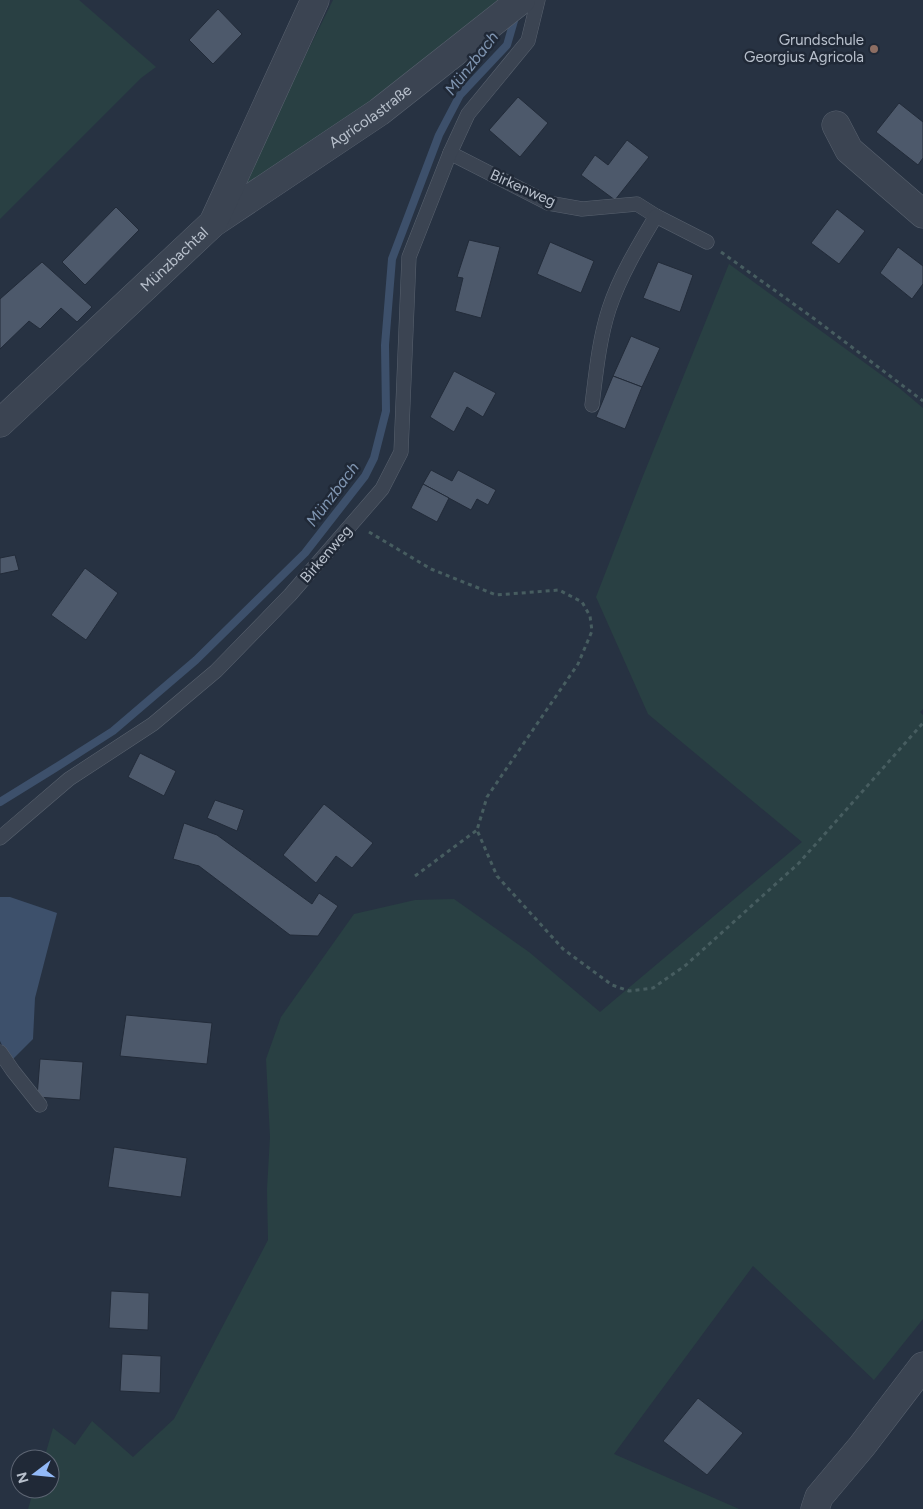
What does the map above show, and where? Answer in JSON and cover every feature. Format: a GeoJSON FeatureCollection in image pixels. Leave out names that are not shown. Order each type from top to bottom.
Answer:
{"type":"FeatureCollection","features":[{"type":"Feature","properties":{"kind":"street","name":"Münzbachtal"},"geometry":{"type":"LineString","coordinates":[[0,423],[213,223],[315,0]]}},
{"type":"Feature","properties":{"kind":"street","name":"Agricolastraße"},"geometry":{"type":"LineString","coordinates":[[213,223],[379,112],[521,0]]}},
{"type":"Feature","properties":{"kind":"street"},"geometry":{"type":"LineString","coordinates":[[836,125],[849,150],[923,214]]}},
{"type":"Feature","properties":{"kind":"street"},"geometry":{"type":"LineString","coordinates":[[815,1509],[819,1497],[862,1446],[923,1366]]}},
{"type":"Feature","properties":{"kind":"lane","name":"Birkenweg"},"geometry":{"type":"LineString","coordinates":[[0,838],[69,779],[153,724],[216,671],[290,595],[382,489],[401,452],[409,257],[450,153],[468,114],[528,41],[538,0]]}},
{"type":"Feature","properties":{"kind":"lane","name":"Birkenweg"},"geometry":{"type":"LineString","coordinates":[[450,153],[548,203],[582,209],[637,204],[707,242]]}},
{"type":"Feature","properties":{"kind":"lane"},"geometry":{"type":"LineString","coordinates":[[592,405],[601,340],[609,309],[630,260],[656,216]]}},
{"type":"Feature","properties":{"kind":"lane"},"geometry":{"type":"LineString","coordinates":[[0,1052],[40,1105]]}},
{"type":"Feature","properties":{"kind":"path"},"geometry":{"type":"LineString","coordinates":[[707,242],[816,320],[923,401]]}},
{"type":"Feature","properties":{"kind":"path"},"geometry":{"type":"LineString","coordinates":[[354,522],[431,569],[496,596],[558,590],[582,602],[590,616],[592,631],[578,664],[487,797],[477,830],[414,876]]}},
{"type":"Feature","properties":{"kind":"path"},"geometry":{"type":"LineString","coordinates":[[477,830],[497,876],[563,949],[612,985],[629,991],[653,988],[686,965],[799,864],[923,723]]}},
{"type":"Feature","properties":{"kind":"green space"},"geometry":{"type":"Polygon","coordinates":[[[0,0],[79,0],[156,67],[141,78],[0,219],[0,0]]]}},
{"type":"Feature","properties":{"kind":"green space"},"geometry":{"type":"Polygon","coordinates":[[[333,0],[504,0],[230,208],[333,0]]]}},
{"type":"Feature","properties":{"kind":"green space"},"geometry":{"type":"Polygon","coordinates":[[[729,264],[898,387],[923,408],[923,709],[920,712],[923,715],[923,1319],[874,1380],[753,1266],[614,1454],[739,1509],[28,1509],[31,1499],[60,1499],[60,1449],[47,1449],[53,1428],[75,1445],[92,1421],[133,1457],[174,1419],[268,1240],[267,1189],[270,1137],[266,1059],[281,1017],[354,914],[415,900],[454,899],[529,952],[600,1012],[802,842],[648,714],[596,597],[729,264]]]}},
{"type":"Feature","properties":{"kind":"water"},"geometry":{"type":"Polygon","coordinates":[[[0,897],[10,897],[57,913],[35,998],[33,1039],[13,1059],[0,1041],[0,897]]]}},
{"type":"Feature","properties":{"kind":"building"},"geometry":{"type":"Polygon","coordinates":[[[218,9],[242,34],[213,64],[189,40],[218,9]]]}},
{"type":"Feature","properties":{"kind":"building"},"geometry":{"type":"Polygon","coordinates":[[[518,97],[548,123],[520,157],[489,130],[518,97]]]}},
{"type":"Feature","properties":{"kind":"building"},"geometry":{"type":"Polygon","coordinates":[[[899,103],[923,122],[923,158],[918,165],[876,132],[899,103]]]}},
{"type":"Feature","properties":{"kind":"building"},"geometry":{"type":"Polygon","coordinates":[[[627,140],[649,157],[615,200],[581,175],[595,155],[608,165],[627,140]]]}},
{"type":"Feature","properties":{"kind":"building"},"geometry":{"type":"Polygon","coordinates":[[[116,207],[139,230],[85,285],[62,262],[116,207]]]}},
{"type":"Feature","properties":{"kind":"building"},"geometry":{"type":"Polygon","coordinates":[[[837,209],[865,231],[839,264],[811,243],[837,209]]]}},
{"type":"Feature","properties":{"kind":"building"},"geometry":{"type":"Polygon","coordinates":[[[469,240],[500,247],[481,318],[455,311],[463,278],[457,277],[469,240]]]}},
{"type":"Feature","properties":{"kind":"building"},"geometry":{"type":"Polygon","coordinates":[[[550,242],[594,261],[581,293],[537,274],[550,242]]]}},
{"type":"Feature","properties":{"kind":"building"},"geometry":{"type":"Polygon","coordinates":[[[898,247],[923,266],[923,284],[912,299],[880,273],[898,247]]]}},
{"type":"Feature","properties":{"kind":"building"},"geometry":{"type":"Polygon","coordinates":[[[42,262],[92,307],[77,322],[61,308],[40,329],[29,321],[0,349],[0,299],[42,262]]]}},
{"type":"Feature","properties":{"kind":"building"},"geometry":{"type":"Polygon","coordinates":[[[658,262],[693,275],[680,312],[643,298],[658,262]]]}},
{"type":"Feature","properties":{"kind":"building"},"geometry":{"type":"Polygon","coordinates":[[[631,336],[660,348],[642,387],[613,376],[631,336]]]}},
{"type":"Feature","properties":{"kind":"building"},"geometry":{"type":"Polygon","coordinates":[[[454,371],[496,393],[483,417],[467,407],[454,432],[430,417],[454,371]]]}},
{"type":"Feature","properties":{"kind":"building"},"geometry":{"type":"Polygon","coordinates":[[[613,376],[642,387],[625,429],[596,417],[613,376]]]}},
{"type":"Feature","properties":{"kind":"building"},"geometry":{"type":"Polygon","coordinates":[[[431,470],[452,481],[458,470],[496,490],[488,505],[477,499],[471,510],[423,484],[431,470]]]}},
{"type":"Feature","properties":{"kind":"building"},"geometry":{"type":"Polygon","coordinates":[[[423,484],[449,498],[437,522],[411,508],[423,484]]]}},
{"type":"Feature","properties":{"kind":"building"},"geometry":{"type":"Polygon","coordinates":[[[15,555],[19,570],[0,574],[0,558],[15,555]]]}},
{"type":"Feature","properties":{"kind":"building"},"geometry":{"type":"Polygon","coordinates":[[[85,568],[118,593],[86,640],[51,615],[85,568]]]}},
{"type":"Feature","properties":{"kind":"building"},"geometry":{"type":"Polygon","coordinates":[[[140,753],[176,771],[164,796],[128,777],[140,753]]]}},
{"type":"Feature","properties":{"kind":"building"},"geometry":{"type":"Polygon","coordinates":[[[215,800],[244,810],[237,831],[207,818],[215,800]]]}},
{"type":"Feature","properties":{"kind":"building"},"geometry":{"type":"Polygon","coordinates":[[[324,804],[373,843],[352,868],[336,856],[316,883],[283,855],[324,804]]]}},
{"type":"Feature","properties":{"kind":"building"},"geometry":{"type":"Polygon","coordinates":[[[184,823],[217,835],[312,904],[319,893],[338,906],[318,936],[290,935],[199,866],[173,859],[184,823]]]}},
{"type":"Feature","properties":{"kind":"building"},"geometry":{"type":"Polygon","coordinates":[[[126,1015],[212,1023],[207,1064],[120,1056],[126,1015]]]}},
{"type":"Feature","properties":{"kind":"building"},"geometry":{"type":"Polygon","coordinates":[[[40,1059],[83,1062],[80,1100],[37,1097],[40,1059]]]}},
{"type":"Feature","properties":{"kind":"building"},"geometry":{"type":"Polygon","coordinates":[[[114,1147],[187,1158],[181,1197],[108,1187],[114,1147]]]}},
{"type":"Feature","properties":{"kind":"building"},"geometry":{"type":"Polygon","coordinates":[[[111,1291],[149,1293],[148,1330],[109,1328],[111,1291]]]}},
{"type":"Feature","properties":{"kind":"building"},"geometry":{"type":"Polygon","coordinates":[[[122,1354],[161,1356],[160,1393],[120,1391],[122,1354]]]}},
{"type":"Feature","properties":{"kind":"building"},"geometry":{"type":"Polygon","coordinates":[[[698,1398],[743,1433],[707,1475],[663,1441],[698,1398]]]}},
{"type":"Feature","properties":{"kind":"waterway","name":"Münzbach"},"geometry":{"type":"LineString","coordinates":[[0,802],[113,731],[196,660],[305,553],[365,476],[374,458],[386,411],[385,345],[392,259],[439,135],[460,95],[507,45],[516,14]]}},
{"type":"Feature","properties":{"kind":"place","name":"Grundschule Georgius Agricola"},"geometry":{"type":"Point","coordinates":[874,49]}}]}
